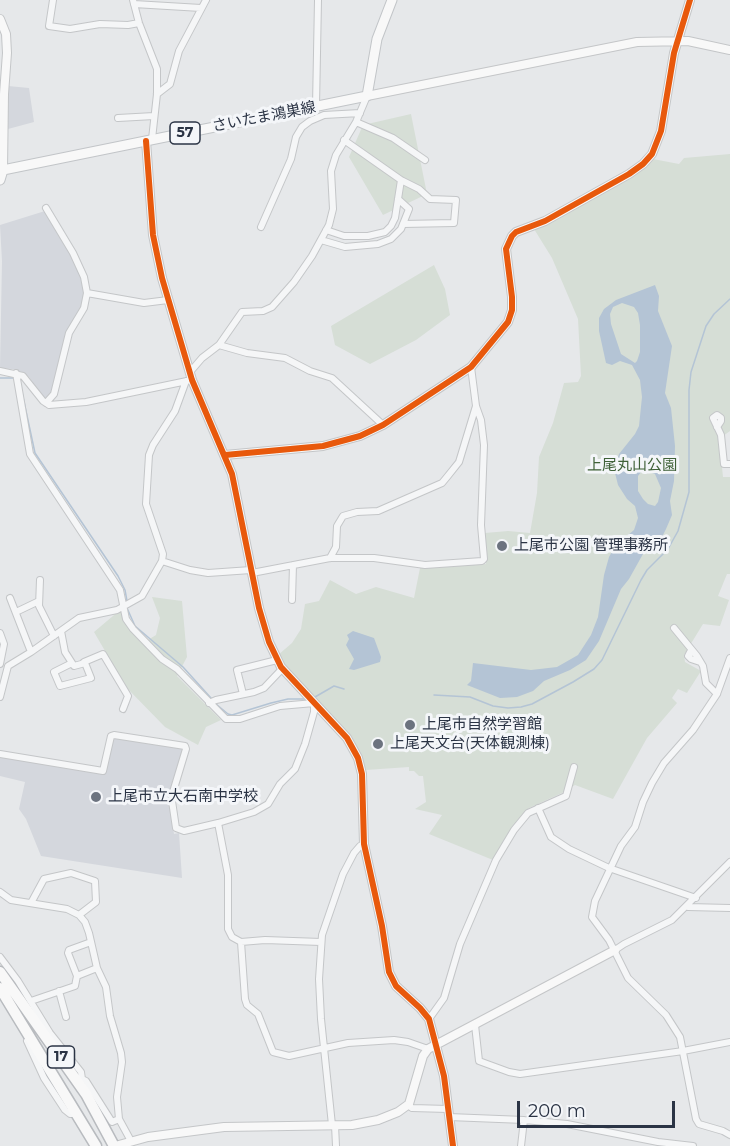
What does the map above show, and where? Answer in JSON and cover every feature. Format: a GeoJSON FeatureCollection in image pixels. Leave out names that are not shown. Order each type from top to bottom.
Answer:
{"type":"FeatureCollection","features":[{"type":"Feature","properties":{"kind":"highway","name":"17"},"geometry":{"type":"LineString","coordinates":[[0,972],[81,1082],[115,1146]]}},
{"type":"Feature","properties":{"kind":"highway","name":"17"},"geometry":{"type":"LineString","coordinates":[[0,996],[96,1146]]}},
{"type":"Feature","properties":{"kind":"main road"},"geometry":{"type":"LineString","coordinates":[[368,96],[377,39],[392,0]]}},
{"type":"Feature","properties":{"kind":"main road","name":"さいたま鴻巣線"},"geometry":{"type":"LineString","coordinates":[[2,170],[368,96]]}},
{"type":"Feature","properties":{"kind":"main road"},"geometry":{"type":"LineString","coordinates":[[0,180],[2,170]]}},
{"type":"Feature","properties":{"kind":"street"},"geometry":{"type":"LineString","coordinates":[[53,0],[49,26],[70,29],[92,25],[139,23]]}},
{"type":"Feature","properties":{"kind":"street"},"geometry":{"type":"LineString","coordinates":[[157,94],[170,84],[179,51],[206,0]]}},
{"type":"Feature","properties":{"kind":"street"},"geometry":{"type":"LineString","coordinates":[[316,106],[318,0]]}},
{"type":"Feature","properties":{"kind":"street"},"geometry":{"type":"LineString","coordinates":[[225,455],[323,446],[360,436],[384,425],[471,367],[508,322],[512,310],[506,249],[512,236],[516,232],[545,221],[629,174],[652,154],[661,131],[671,67],[690,0]]}},
{"type":"Feature","properties":{"kind":"street"},"geometry":{"type":"LineString","coordinates":[[201,8],[134,2],[139,23],[157,69],[157,94],[149,140],[153,235],[189,378],[225,455],[236,489],[259,608],[277,660],[282,669],[347,738],[358,758],[362,774],[364,844],[382,926],[389,972],[396,986],[429,1019],[432,1048],[441,1065],[453,1146]]}},
{"type":"Feature","properties":{"kind":"street"},"geometry":{"type":"LineString","coordinates":[[0,19],[7,43],[2,170]]}},
{"type":"Feature","properties":{"kind":"street"},"geometry":{"type":"LineString","coordinates":[[0,697],[8,666],[79,618],[123,608],[142,596],[162,561],[163,554],[146,504],[147,464],[153,445],[175,411],[189,378],[202,358],[219,345],[242,312],[263,311],[272,307],[294,282],[321,240],[333,209],[331,171],[336,155],[356,123],[368,96],[653,40],[703,43],[730,50]]}},
{"type":"Feature","properties":{"kind":"street"},"geometry":{"type":"LineString","coordinates":[[261,227],[291,159],[296,137],[302,127],[310,120],[324,115],[360,113]]}},
{"type":"Feature","properties":{"kind":"street"},"geometry":{"type":"LineString","coordinates":[[118,118],[154,116]]}},
{"type":"Feature","properties":{"kind":"street"},"geometry":{"type":"LineString","coordinates":[[356,123],[393,138],[425,160]]}},
{"type":"Feature","properties":{"kind":"street"},"geometry":{"type":"LineString","coordinates":[[344,140],[401,180],[419,189],[430,199],[456,200],[454,223],[403,224]]}},
{"type":"Feature","properties":{"kind":"street"},"geometry":{"type":"LineString","coordinates":[[326,230],[344,236],[381,234],[389,229],[393,223],[401,180]]}},
{"type":"Feature","properties":{"kind":"street"},"geometry":{"type":"LineString","coordinates":[[321,240],[345,246],[378,244],[397,235],[409,209],[398,199]]}},
{"type":"Feature","properties":{"kind":"street"},"geometry":{"type":"LineString","coordinates":[[46,208],[73,253],[84,277],[87,293],[84,308],[69,333],[54,394],[46,403]]}},
{"type":"Feature","properties":{"kind":"street"},"geometry":{"type":"LineString","coordinates":[[87,293],[144,303],[168,300]]}},
{"type":"Feature","properties":{"kind":"street"},"geometry":{"type":"LineString","coordinates":[[219,345],[247,353],[285,358],[310,371],[332,378],[384,425]]}},
{"type":"Feature","properties":{"kind":"street"},"geometry":{"type":"LineString","coordinates":[[162,561],[208,573],[252,572],[330,558],[365,558],[425,565],[482,561],[484,559],[481,525],[484,446],[471,367]]}},
{"type":"Feature","properties":{"kind":"street"},"geometry":{"type":"LineString","coordinates":[[0,370],[16,373],[28,381],[49,405],[86,402],[189,378]]}},
{"type":"Feature","properties":{"kind":"street"},"geometry":{"type":"LineString","coordinates":[[16,373],[27,439],[34,461],[120,590],[126,619],[137,634],[162,659],[177,669],[224,718],[230,720],[280,706],[314,703]]}},
{"type":"Feature","properties":{"kind":"street"},"geometry":{"type":"LineString","coordinates":[[330,558],[336,547],[337,526],[343,516],[357,512],[378,512],[442,483],[459,462],[476,406]]}},
{"type":"Feature","properties":{"kind":"street"},"geometry":{"type":"LineString","coordinates":[[717,427],[721,435],[724,464],[730,464]]}},
{"type":"Feature","properties":{"kind":"street"},"geometry":{"type":"LineString","coordinates":[[292,600],[293,565]]}},
{"type":"Feature","properties":{"kind":"street"},"geometry":{"type":"LineString","coordinates":[[40,580],[39,606],[54,636]]}},
{"type":"Feature","properties":{"kind":"street"},"geometry":{"type":"LineString","coordinates":[[10,598],[31,652]]}},
{"type":"Feature","properties":{"kind":"street"},"geometry":{"type":"LineString","coordinates":[[16,612],[39,601]]}},
{"type":"Feature","properties":{"kind":"street"},"geometry":{"type":"LineString","coordinates":[[674,628],[695,653],[703,666],[706,683],[717,694]]}},
{"type":"Feature","properties":{"kind":"street"},"geometry":{"type":"LineString","coordinates":[[61,631],[65,652],[74,666],[102,654],[128,696],[123,709]]}},
{"type":"Feature","properties":{"kind":"street"},"geometry":{"type":"LineString","coordinates":[[0,633],[4,644],[0,664],[8,666]]}},
{"type":"Feature","properties":{"kind":"street"},"geometry":{"type":"LineString","coordinates":[[730,658],[717,694],[693,730],[664,763],[643,802],[635,827],[609,868],[595,901],[592,917],[615,950],[628,978],[666,1015],[680,1037],[696,1119],[699,1124],[730,1135]]}},
{"type":"Feature","properties":{"kind":"street"},"geometry":{"type":"LineString","coordinates":[[243,694],[237,670],[277,660]]}},
{"type":"Feature","properties":{"kind":"street"},"geometry":{"type":"LineString","coordinates":[[72,663],[54,672],[60,686],[91,678],[84,662]]}},
{"type":"Feature","properties":{"kind":"street"},"geometry":{"type":"LineString","coordinates":[[209,703],[216,699],[264,688],[282,669]]}},
{"type":"Feature","properties":{"kind":"street"},"geometry":{"type":"LineString","coordinates":[[0,753],[103,771],[111,736],[114,735],[185,746],[173,792],[176,828],[184,831],[254,812],[271,800],[280,784],[295,770],[311,724],[314,703]]}},
{"type":"Feature","properties":{"kind":"street"},"geometry":{"type":"LineString","coordinates":[[429,1019],[444,998],[460,944],[496,860],[514,830],[528,813],[566,796],[574,767]]}},
{"type":"Feature","properties":{"kind":"street"},"geometry":{"type":"LineString","coordinates":[[538,808],[551,837],[569,849],[609,868],[696,898]]}},
{"type":"Feature","properties":{"kind":"street"},"geometry":{"type":"LineString","coordinates":[[218,823],[228,874],[228,930],[232,937],[241,942],[265,940],[321,942]]}},
{"type":"Feature","properties":{"kind":"street"},"geometry":{"type":"LineString","coordinates":[[336,1146],[319,991],[321,942],[343,874],[354,853],[364,844]]}},
{"type":"Feature","properties":{"kind":"street"},"geometry":{"type":"LineString","coordinates":[[115,1146],[182,1132],[240,1125],[333,1125],[369,1122],[398,1112],[408,1105],[423,1056],[432,1048],[672,920],[688,907],[730,862]]}},
{"type":"Feature","properties":{"kind":"street"},"geometry":{"type":"LineString","coordinates":[[31,903],[44,879],[71,873],[95,881],[96,902],[79,915]]}},
{"type":"Feature","properties":{"kind":"street"},"geometry":{"type":"LineString","coordinates":[[0,892],[11,900],[67,909],[79,915],[88,928],[97,968],[108,993],[110,1017],[121,1053],[122,1062],[117,1097],[119,1119],[131,1141]]}},
{"type":"Feature","properties":{"kind":"street"},"geometry":{"type":"LineString","coordinates":[[688,907],[730,908]]}},
{"type":"Feature","properties":{"kind":"street"},"geometry":{"type":"LineString","coordinates":[[31,1001],[75,986],[77,976],[68,953],[69,950],[91,942]]}},
{"type":"Feature","properties":{"kind":"street"},"geometry":{"type":"LineString","coordinates":[[241,942],[244,999],[247,1005],[258,1014],[270,1048],[278,1054],[289,1056],[354,1042],[394,1040],[432,1048]]}},
{"type":"Feature","properties":{"kind":"street"},"geometry":{"type":"LineString","coordinates":[[0,957],[50,1033],[81,1072],[81,1082],[86,1081],[112,1122],[119,1119]]}},
{"type":"Feature","properties":{"kind":"street"},"geometry":{"type":"LineString","coordinates":[[77,976],[97,968]]}},
{"type":"Feature","properties":{"kind":"street"},"geometry":{"type":"LineString","coordinates":[[59,991],[66,1017]]}},
{"type":"Feature","properties":{"kind":"street"},"geometry":{"type":"LineString","coordinates":[[475,1025],[479,1061],[520,1074],[683,1051],[730,1042]]}},
{"type":"Feature","properties":{"kind":"street"},"geometry":{"type":"LineString","coordinates":[[408,1105],[412,1108],[449,1113],[579,1126],[658,1142],[693,1146]]}},
{"type":"Feature","properties":{"kind":"street"},"geometry":{"type":"LineString","coordinates":[[521,1146],[524,1120]]}},
{"type":"Feature","properties":{"kind":"shaded area"},"geometry":{"type":"Polygon","coordinates":[[[8,86],[29,88],[34,122],[8,129],[8,86]]]}},
{"type":"Feature","properties":{"kind":"shaded area"},"geometry":{"type":"Polygon","coordinates":[[[45,211],[72,254],[86,291],[83,305],[67,332],[53,393],[47,398],[42,397],[29,377],[22,372],[0,368],[2,261],[0,225],[45,211]]]}},
{"type":"Feature","properties":{"kind":"shaded area","name":"上尾市立大石南中学校"},"geometry":{"type":"Polygon","coordinates":[[[116,737],[181,748],[183,751],[171,786],[170,808],[174,834],[179,833],[182,878],[41,856],[26,819],[19,809],[25,782],[0,776],[0,756],[104,773],[112,739],[116,737]]]}},
{"type":"Feature","properties":{"kind":"green space"},"geometry":{"type":"Polygon","coordinates":[[[411,114],[427,194],[383,215],[349,157],[363,125],[411,114]]]}},
{"type":"Feature","properties":{"kind":"green space","name":"上尾丸山公園"},"geometry":{"type":"Polygon","coordinates":[[[730,154],[730,431],[719,439],[723,477],[730,477],[730,574],[727,574],[718,596],[729,600],[720,626],[703,624],[684,655],[685,662],[701,671],[687,693],[678,689],[672,698],[677,703],[647,738],[613,799],[575,785],[529,808],[510,831],[493,860],[429,834],[442,815],[415,809],[426,802],[423,776],[409,771],[409,767],[366,770],[352,738],[283,664],[278,655],[292,643],[301,629],[305,604],[319,601],[330,580],[356,594],[376,587],[414,598],[420,568],[486,564],[485,533],[508,531],[530,533],[537,493],[539,457],[553,423],[564,383],[578,382],[581,376],[578,319],[552,258],[534,229],[631,177],[653,159],[679,164],[684,158],[730,154]]]}},
{"type":"Feature","properties":{"kind":"green space"},"geometry":{"type":"Polygon","coordinates":[[[434,265],[445,289],[450,315],[416,340],[370,364],[335,345],[331,326],[434,265]]]}},
{"type":"Feature","properties":{"kind":"green space"},"geometry":{"type":"Polygon","coordinates":[[[152,597],[182,601],[187,657],[177,676],[221,720],[206,727],[198,745],[165,727],[126,687],[94,632],[120,610],[128,626],[143,643],[156,635],[160,618],[152,597]]]}},
{"type":"Feature","properties":{"kind":"water"},"geometry":{"type":"Polygon","coordinates":[[[655,285],[659,296],[658,311],[672,346],[665,393],[671,408],[675,446],[674,481],[670,501],[672,515],[662,537],[648,545],[621,589],[599,641],[586,660],[544,681],[533,691],[517,697],[500,698],[467,685],[471,681],[473,663],[531,670],[557,667],[578,655],[591,635],[598,617],[609,557],[615,546],[634,530],[638,518],[635,506],[627,499],[618,485],[614,469],[619,454],[639,426],[642,397],[640,380],[632,365],[620,361],[612,365],[606,363],[599,331],[599,318],[604,309],[616,300],[655,285]],[[622,303],[613,307],[610,314],[611,324],[621,354],[635,363],[640,352],[638,313],[634,307],[622,303]],[[641,472],[638,476],[638,491],[648,504],[655,506],[661,488],[655,474],[641,472]]]}},
{"type":"Feature","properties":{"kind":"water"},"geometry":{"type":"Polygon","coordinates":[[[353,631],[374,638],[381,657],[380,662],[354,670],[349,669],[354,659],[346,645],[349,639],[347,635],[353,631]]]}},
{"type":"Feature","properties":{"kind":"waterway"},"geometry":{"type":"LineString","coordinates":[[434,695],[470,697],[493,706],[521,707],[532,704],[573,682],[594,669],[602,660],[641,580],[647,570],[668,549],[678,531],[689,492],[691,372],[706,326],[714,314],[730,299]]}},
{"type":"Feature","properties":{"kind":"waterway"},"geometry":{"type":"LineString","coordinates":[[0,378],[14,378]]}},
{"type":"Feature","properties":{"kind":"waterway"},"geometry":{"type":"LineString","coordinates":[[20,383],[35,453],[118,576],[125,590],[127,601]]}},
{"type":"Feature","properties":{"kind":"waterway"},"geometry":{"type":"LineString","coordinates":[[127,608],[135,626],[183,667],[211,698]]}},
{"type":"Feature","properties":{"kind":"waterway"},"geometry":{"type":"LineString","coordinates":[[315,697],[334,686],[344,689]]}},
{"type":"Feature","properties":{"kind":"waterway"},"geometry":{"type":"LineString","coordinates":[[216,704],[232,715],[288,699],[307,699]]}},
{"type":"Feature","properties":{"kind":"cycle path"},"geometry":{"type":"LineString","coordinates":[[225,455],[323,446],[360,436],[383,425],[471,367],[508,322],[512,310],[506,249],[512,236],[516,232],[545,221],[629,174],[652,154],[661,131],[674,53],[690,0]]}},
{"type":"Feature","properties":{"kind":"cycle path"},"geometry":{"type":"LineString","coordinates":[[146,141],[153,235],[162,278],[192,380],[232,474],[259,608],[269,642],[281,667],[347,738],[358,758],[362,774],[364,844],[382,926],[389,972],[396,986],[429,1019],[444,1076],[453,1146]]}},
{"type":"Feature","properties":{"kind":"place","name":"上尾市公園 管理事務所"},"geometry":{"type":"Point","coordinates":[502,546]}},
{"type":"Feature","properties":{"kind":"place","name":"上尾市自然学習館"},"geometry":{"type":"Point","coordinates":[410,725]}},
{"type":"Feature","properties":{"kind":"place","name":"上尾天文台(天体観測棟)"},"geometry":{"type":"Point","coordinates":[378,744]}},
{"type":"Feature","properties":{"kind":"place","name":"上尾市立大石南中学校"},"geometry":{"type":"Point","coordinates":[96,797]}}]}
